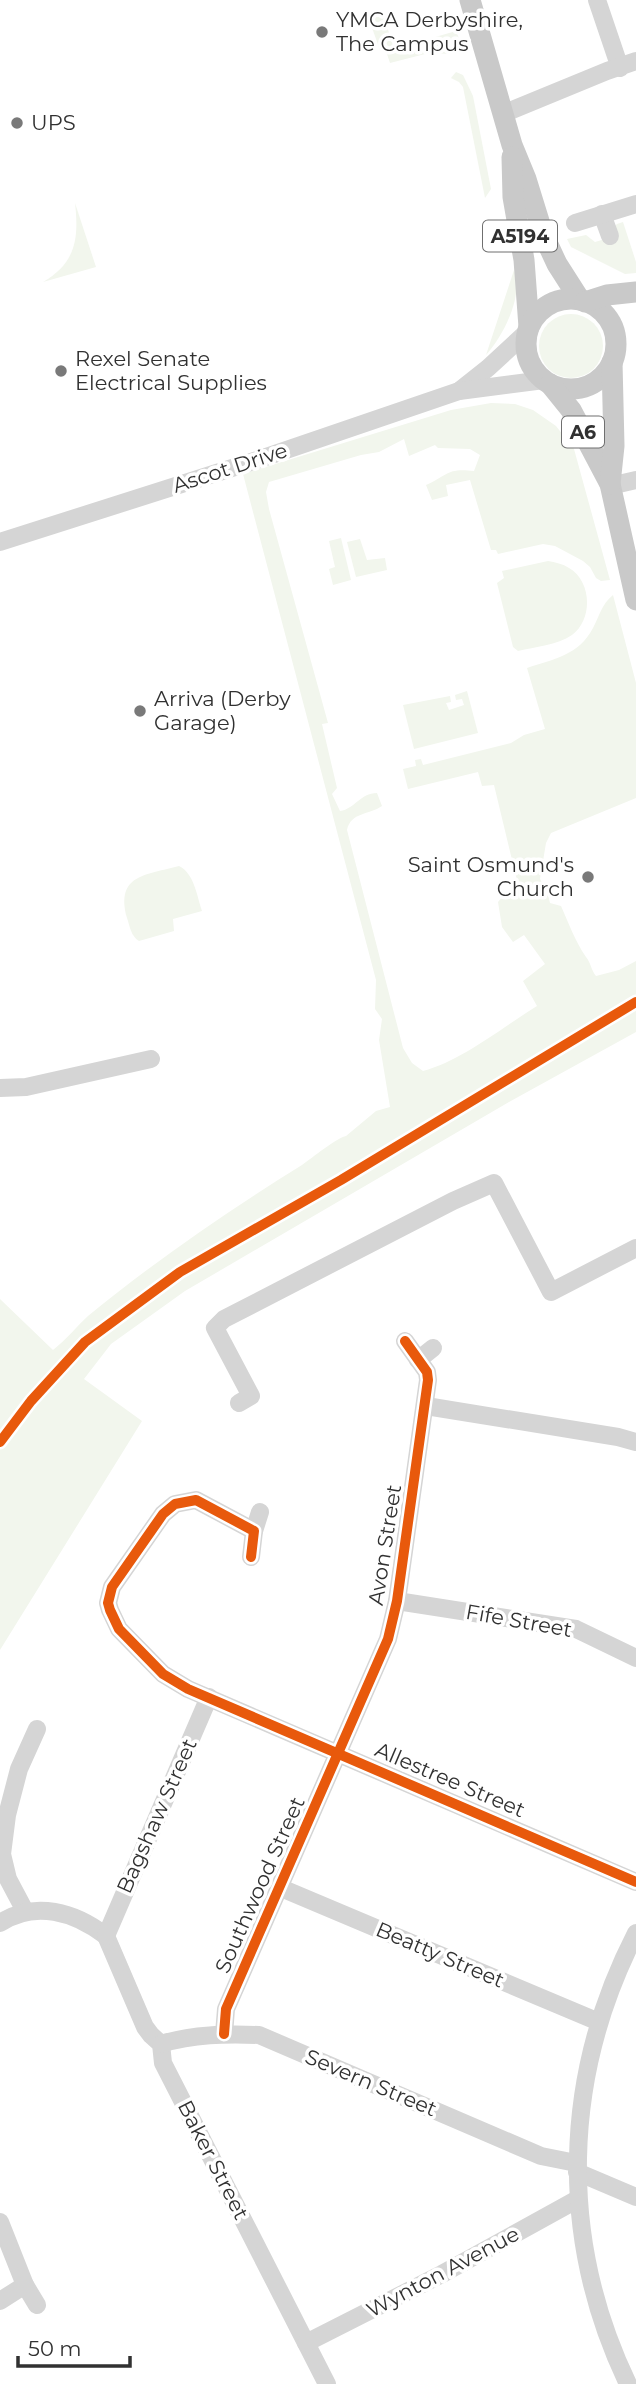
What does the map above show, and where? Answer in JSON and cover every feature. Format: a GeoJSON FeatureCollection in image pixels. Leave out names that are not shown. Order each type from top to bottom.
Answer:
{"type":"FeatureCollection","features":[{"type":"Feature","properties":{"kind":"main road","name":"A5194"},"geometry":{"type":"LineString","coordinates":[[470,0],[505,113],[512,145],[547,242],[557,264],[582,301]]}},
{"type":"Feature","properties":{"kind":"main road","name":"A5194"},"geometry":{"type":"LineString","coordinates":[[512,145],[513,197],[524,260],[528,329]]}},
{"type":"Feature","properties":{"kind":"main road"},"geometry":{"type":"LineString","coordinates":[[582,301],[636,292]]}},
{"type":"Feature","properties":{"kind":"main road"},"geometry":{"type":"LineString","coordinates":[[614,355],[613,328],[608,319],[602,312],[582,301],[569,299],[549,305],[528,329],[527,355],[533,369],[547,382],[568,389],[586,387],[602,377],[614,355],[636,335]]}},
{"type":"Feature","properties":{"kind":"main road","name":"A6"},"geometry":{"type":"LineString","coordinates":[[610,485],[614,446],[614,355]]}},
{"type":"Feature","properties":{"kind":"main road","name":"A6"},"geometry":{"type":"LineString","coordinates":[[547,382],[571,410],[610,485],[636,600]]}},
{"type":"Feature","properties":{"kind":"street"},"geometry":{"type":"LineString","coordinates":[[505,113],[628,64],[597,0]]}},
{"type":"Feature","properties":{"kind":"street"},"geometry":{"type":"LineString","coordinates":[[575,223],[636,204]]}},
{"type":"Feature","properties":{"kind":"street"},"geometry":{"type":"LineString","coordinates":[[602,215],[610,236]]}},
{"type":"Feature","properties":{"kind":"street","name":"Ascot Drive"},"geometry":{"type":"LineString","coordinates":[[459,391],[488,368],[528,329]]}},
{"type":"Feature","properties":{"kind":"street","name":"Ascot Drive"},"geometry":{"type":"LineString","coordinates":[[0,542],[257,460],[459,391],[547,382]]}},
{"type":"Feature","properties":{"kind":"street"},"geometry":{"type":"LineString","coordinates":[[610,485],[636,480]]}},
{"type":"Feature","properties":{"kind":"street"},"geometry":{"type":"LineString","coordinates":[[0,1088],[26,1087],[151,1059]]}},
{"type":"Feature","properties":{"kind":"street"},"geometry":{"type":"LineString","coordinates":[[239,1403],[251,1396],[215,1328],[225,1319],[453,1200],[494,1183],[551,1292],[636,1248]]}},
{"type":"Feature","properties":{"kind":"street","name":"Avon Street"},"geometry":{"type":"LineString","coordinates":[[338,1753],[387,1639],[397,1601],[426,1406],[427,1372],[404,1341]]}},
{"type":"Feature","properties":{"kind":"street"},"geometry":{"type":"LineString","coordinates":[[418,1360],[433,1348]]}},
{"type":"Feature","properties":{"kind":"street"},"geometry":{"type":"LineString","coordinates":[[426,1406],[636,1442]]}},
{"type":"Feature","properties":{"kind":"street","name":"Allestree Street"},"geometry":{"type":"LineString","coordinates":[[254,1531],[196,1500],[175,1504],[163,1514],[117,1579],[109,1595],[112,1618],[168,1679],[636,1882]]}},
{"type":"Feature","properties":{"kind":"street"},"geometry":{"type":"LineString","coordinates":[[251,1557],[254,1531],[260,1512]]}},
{"type":"Feature","properties":{"kind":"street","name":"Fife Street"},"geometry":{"type":"LineString","coordinates":[[397,1601],[576,1629],[636,1658]]}},
{"type":"Feature","properties":{"kind":"street","name":"Bagshaw Street"},"geometry":{"type":"LineString","coordinates":[[106,1936],[209,1697]]}},
{"type":"Feature","properties":{"kind":"street"},"geometry":{"type":"LineString","coordinates":[[25,1911],[8,1879],[2,1854],[7,1815],[19,1769],[37,1729]]}},
{"type":"Feature","properties":{"kind":"street","name":"Southwood Street"},"geometry":{"type":"LineString","coordinates":[[224,2034],[226,2009],[338,1753]]}},
{"type":"Feature","properties":{"kind":"street","name":"Beatty Street"},"geometry":{"type":"LineString","coordinates":[[281,1888],[599,2022]]}},
{"type":"Feature","properties":{"kind":"street"},"geometry":{"type":"LineString","coordinates":[[0,1923],[25,1911],[48,1910],[82,1920],[106,1936]]}},
{"type":"Feature","properties":{"kind":"street"},"geometry":{"type":"LineString","coordinates":[[628,2384],[598,2310],[578,2199],[576,2167],[584,2090],[599,2022],[611,1987],[636,1933]]}},
{"type":"Feature","properties":{"kind":"street","name":"Baker Street"},"geometry":{"type":"LineString","coordinates":[[106,1936],[145,2026],[161,2044],[163,2063],[327,2384]]}},
{"type":"Feature","properties":{"kind":"street","name":"Severn Street"},"geometry":{"type":"LineString","coordinates":[[161,2044],[183,2037],[259,2035],[541,2156],[576,2167],[636,2197]]}},
{"type":"Feature","properties":{"kind":"street","name":"Wynton Avenue"},"geometry":{"type":"LineString","coordinates":[[306,2343],[442,2274],[578,2199]]}},
{"type":"Feature","properties":{"kind":"street"},"geometry":{"type":"LineString","coordinates":[[0,2222],[24,2285],[37,2305]]}},
{"type":"Feature","properties":{"kind":"street"},"geometry":{"type":"LineString","coordinates":[[0,2301],[24,2285]]}},
{"type":"Feature","properties":{"kind":"shaded area"},"geometry":{"type":"Polygon","coordinates":[[[382,10],[394,49],[456,31],[460,48],[453,54],[429,53],[390,63],[386,51],[380,50],[367,14],[382,10]]]}},
{"type":"Feature","properties":{"kind":"shaded area"},"geometry":{"type":"Polygon","coordinates":[[[456,72],[463,75],[473,96],[491,189],[485,198],[463,87],[451,78],[456,72]]]}},
{"type":"Feature","properties":{"kind":"shaded area"},"geometry":{"type":"Polygon","coordinates":[[[75,203],[96,267],[43,282],[54,275],[69,258],[75,238],[75,203]]]}},
{"type":"Feature","properties":{"kind":"shaded area"},"geometry":{"type":"Polygon","coordinates":[[[623,222],[636,262],[636,273],[625,274],[571,247],[567,239],[586,235],[595,242],[615,236],[613,228],[623,222]]]}},
{"type":"Feature","properties":{"kind":"shaded area"},"geometry":{"type":"Polygon","coordinates":[[[514,270],[514,303],[505,327],[486,355],[514,270]]]}},
{"type":"Feature","properties":{"kind":"shaded area"},"geometry":{"type":"Polygon","coordinates":[[[571,314],[583,316],[594,323],[601,334],[601,358],[594,369],[583,376],[571,378],[559,376],[548,369],[541,358],[539,346],[541,334],[548,323],[559,316],[571,314]]]}},
{"type":"Feature","properties":{"kind":"shaded area"},"geometry":{"type":"Polygon","coordinates":[[[491,403],[515,404],[533,410],[556,426],[574,449],[610,580],[601,581],[596,578],[583,561],[555,546],[543,544],[498,554],[496,550],[491,550],[470,480],[446,485],[448,496],[432,500],[426,485],[453,471],[474,471],[480,455],[470,449],[438,448],[435,445],[409,456],[404,439],[379,452],[269,482],[266,492],[269,509],[328,723],[322,724],[337,788],[332,794],[340,811],[366,796],[377,793],[382,806],[356,817],[347,830],[403,1048],[412,1063],[423,1071],[452,1060],[537,1006],[523,981],[545,964],[524,935],[513,942],[502,927],[498,902],[507,891],[519,889],[494,785],[482,786],[478,772],[408,789],[403,769],[416,766],[415,760],[421,759],[423,765],[511,743],[524,735],[545,729],[527,668],[565,655],[581,644],[593,628],[603,606],[613,595],[636,683],[636,798],[551,833],[546,843],[540,879],[550,903],[561,906],[575,939],[596,976],[619,970],[636,961],[636,1032],[509,1102],[185,1291],[111,1344],[84,1379],[142,1421],[0,1650],[0,1299],[53,1350],[88,1316],[166,1256],[219,1218],[346,1136],[376,1111],[390,1107],[379,1040],[382,1019],[375,1009],[376,980],[243,474],[451,410],[491,403]]]}},
{"type":"Feature","properties":{"kind":"shaded area"},"geometry":{"type":"Polygon","coordinates":[[[341,538],[351,580],[333,585],[329,569],[335,567],[329,541],[341,538]]]}},
{"type":"Feature","properties":{"kind":"shaded area"},"geometry":{"type":"Polygon","coordinates":[[[360,539],[367,560],[385,558],[387,570],[356,577],[347,542],[360,539]]]}},
{"type":"Feature","properties":{"kind":"shaded area"},"geometry":{"type":"Polygon","coordinates":[[[548,561],[569,568],[582,582],[587,601],[584,620],[572,635],[566,638],[518,651],[513,647],[497,583],[504,578],[502,571],[548,561]]]}},
{"type":"Feature","properties":{"kind":"shaded area"},"geometry":{"type":"Polygon","coordinates":[[[467,691],[478,733],[414,749],[403,705],[450,696],[451,702],[446,703],[449,710],[464,705],[462,699],[456,700],[455,695],[467,691]]]}},
{"type":"Feature","properties":{"kind":"shaded area"},"geometry":{"type":"Polygon","coordinates":[[[179,866],[192,879],[202,911],[173,919],[174,931],[139,941],[131,931],[124,904],[130,885],[145,875],[179,866]]]}},
{"type":"Feature","properties":{"kind":"cycle path"},"geometry":{"type":"LineString","coordinates":[[0,1442],[31,1401],[85,1342],[180,1272],[341,1180],[636,1002]]}},
{"type":"Feature","properties":{"kind":"cycle path"},"geometry":{"type":"LineString","coordinates":[[224,2034],[226,2009],[388,1639],[397,1601],[428,1380],[427,1372],[405,1341]]}},
{"type":"Feature","properties":{"kind":"cycle path"},"geometry":{"type":"LineString","coordinates":[[251,1557],[254,1531],[196,1500],[175,1504],[163,1514],[112,1587],[108,1603],[110,1610],[119,1629],[163,1674],[188,1689],[636,1882]]}},
{"type":"Feature","properties":{"kind":"place","name":"YMCA Derbyshire, The Campus"},"geometry":{"type":"Point","coordinates":[322,32]}},
{"type":"Feature","properties":{"kind":"place","name":"UPS"},"geometry":{"type":"Point","coordinates":[17,123]}},
{"type":"Feature","properties":{"kind":"place","name":"Rexel Senate Electrical Supplies"},"geometry":{"type":"Point","coordinates":[61,371]}},
{"type":"Feature","properties":{"kind":"place","name":"Arriva (Derby Garage)"},"geometry":{"type":"Point","coordinates":[140,711]}},
{"type":"Feature","properties":{"kind":"place","name":"Saint Osmund's Church"},"geometry":{"type":"Point","coordinates":[588,877]}}]}
